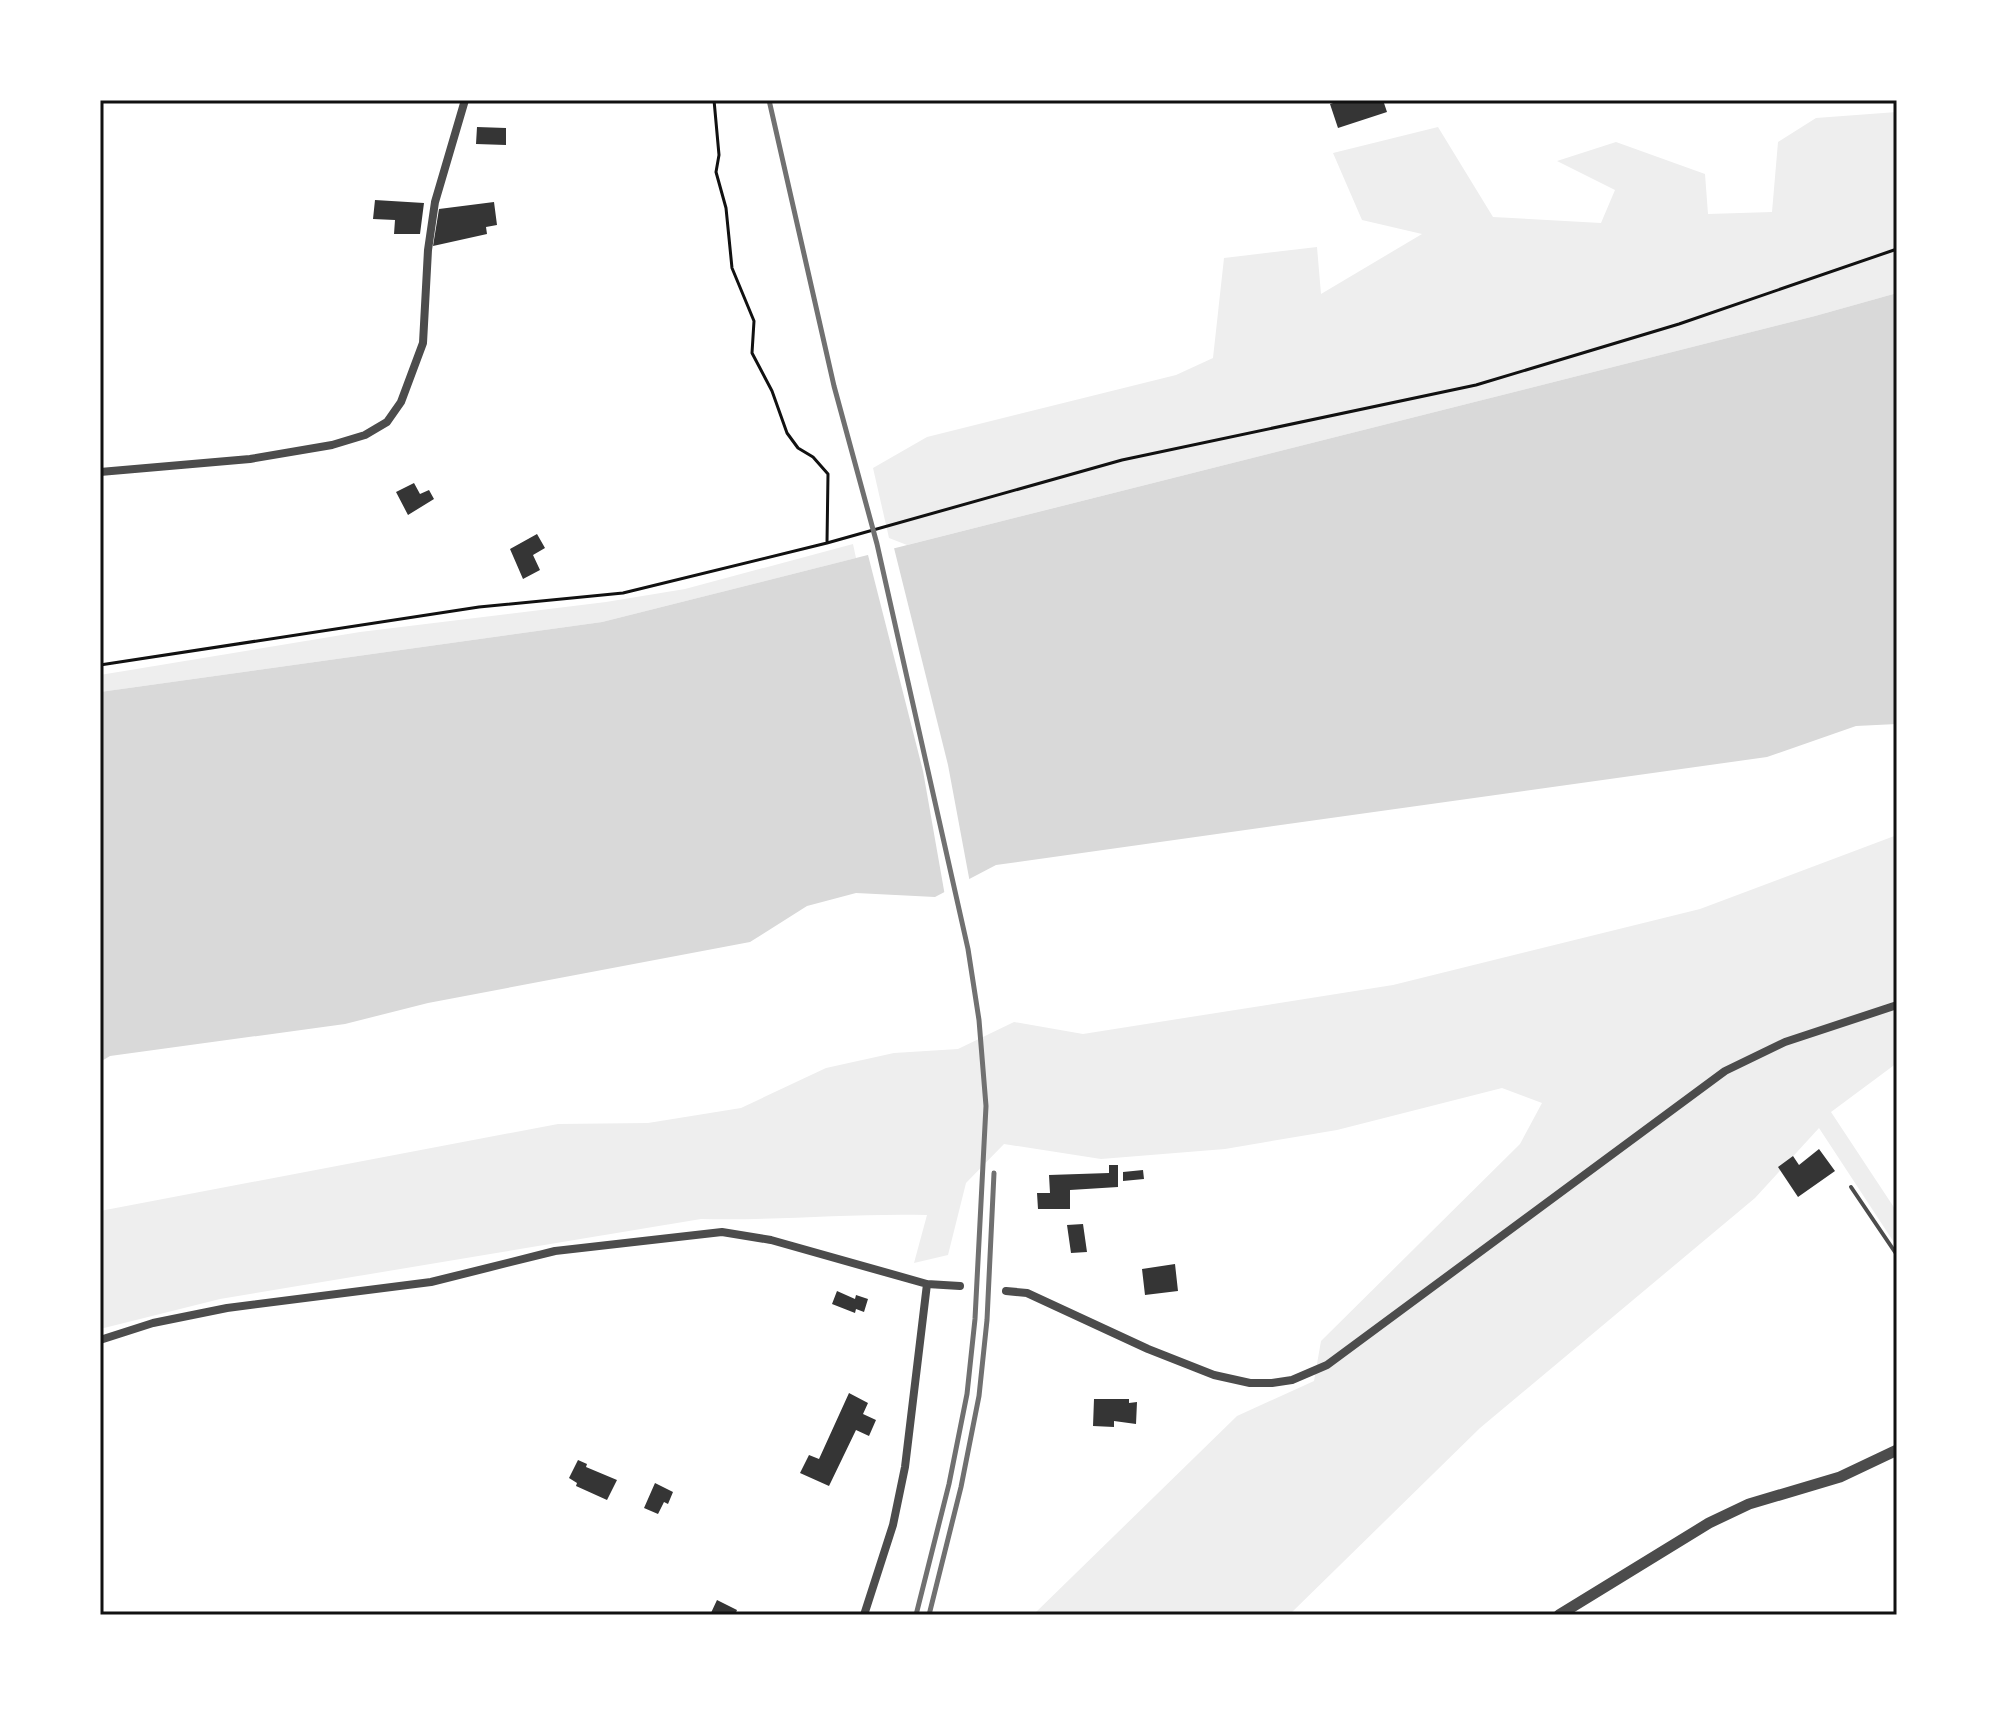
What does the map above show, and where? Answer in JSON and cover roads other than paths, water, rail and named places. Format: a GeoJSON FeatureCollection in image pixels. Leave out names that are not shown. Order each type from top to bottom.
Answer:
{"type":"FeatureCollection","features":[{"type":"Feature","properties":{"kind":"street"},"geometry":{"type":"LineString","coordinates":[[100,472],[250,459],[318,448],[365,435],[387,422],[401,402],[423,343],[428,250],[435,202],[465,100]]}},
{"type":"Feature","properties":{"kind":"street"},"geometry":{"type":"LineString","coordinates":[[1006,1291],[1027,1293],[1148,1349],[1214,1375],[1250,1383],[1292,1380],[1327,1365],[1725,1071],[1785,1042],[1897,1005]]}},
{"type":"Feature","properties":{"kind":"street"},"geometry":{"type":"LineString","coordinates":[[100,1340],[153,1323],[227,1308],[431,1282],[555,1251],[722,1232],[771,1240],[927,1284],[960,1286]]}},
{"type":"Feature","properties":{"kind":"street"},"geometry":{"type":"LineString","coordinates":[[864,1615],[893,1525],[905,1467],[927,1284]]}},
{"type":"Feature","properties":{"kind":"street"},"geometry":{"type":"LineString","coordinates":[[1873,1464],[1897,1450]]}},
{"type":"Feature","properties":{"kind":"street"},"geometry":{"type":"LineString","coordinates":[[1559,1615],[1709,1523],[1736,1510],[1897,1457]]}},
{"type":"Feature","properties":{"kind":"lane"},"geometry":{"type":"LineString","coordinates":[[1851,1187],[1897,1255]]}},
{"type":"Feature","properties":{"kind":"railway"},"geometry":{"type":"LineString","coordinates":[[769,100],[834,386],[877,544],[968,949],[979,1020],[986,1106],[975,1319],[967,1394],[949,1484],[916,1615]]}},
{"type":"Feature","properties":{"kind":"railway"},"geometry":{"type":"LineString","coordinates":[[929,1615],[961,1487],[979,1396],[987,1320],[994,1173]]}}]}
